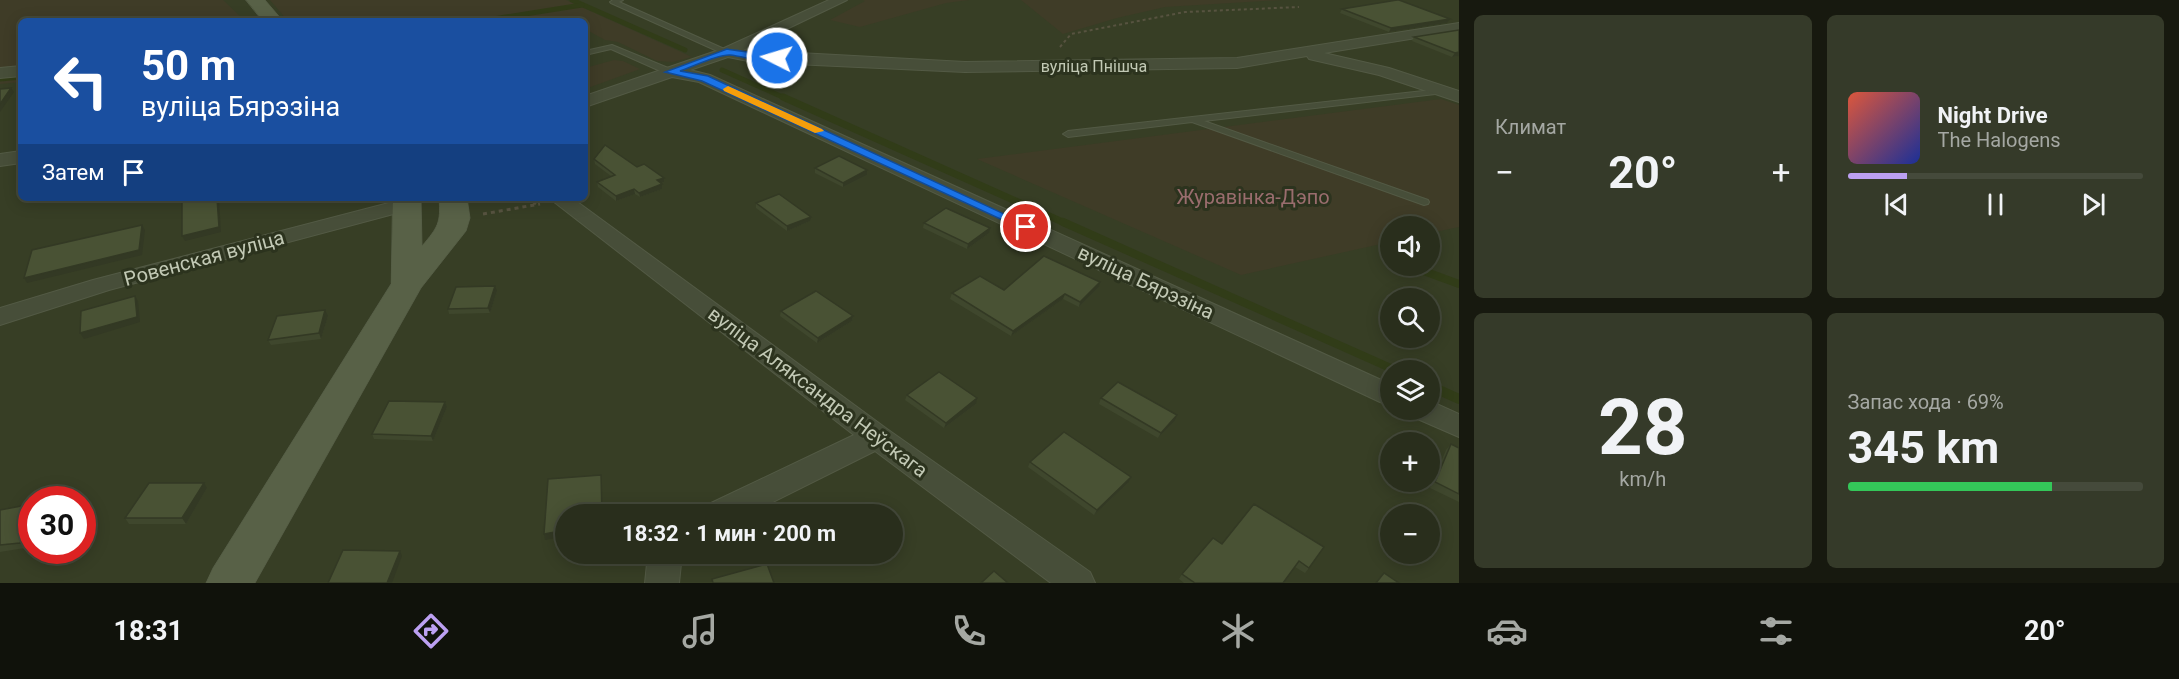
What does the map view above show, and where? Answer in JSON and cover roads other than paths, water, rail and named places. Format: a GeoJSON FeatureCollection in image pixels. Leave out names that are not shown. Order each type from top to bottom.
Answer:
{"type":"FeatureCollection","features":[{"type":"Feature","properties":{"kind":"main road"},"geometry":{"type":"LineString","coordinates":[[255,0],[270,18]]}},
{"type":"Feature","properties":{"kind":"main road"},"geometry":{"type":"LineString","coordinates":[[407,284],[408,201]]}},
{"type":"Feature","properties":{"kind":"main road"},"geometry":{"type":"LineString","coordinates":[[230,583],[407,284],[451,231],[455,218],[453,201]]}},
{"type":"Feature","properties":{"kind":"street","name":"вуліца Пнішча"},"geometry":{"type":"LineString","coordinates":[[588,101],[727,52],[840,0]]}},
{"type":"Feature","properties":{"kind":"street","name":"вуліца Пнішча"},"geometry":{"type":"LineString","coordinates":[[727,52],[753,57],[953,67],[1237,63],[1459,27]]}},
{"type":"Feature","properties":{"kind":"street"},"geometry":{"type":"LineString","coordinates":[[1303,53],[1383,71],[1459,97]]}},
{"type":"Feature","properties":{"kind":"street"},"geometry":{"type":"LineString","coordinates":[[0,73],[18,71]]}},
{"type":"Feature","properties":{"kind":"street","name":"вуліца Бярэзіна"},"geometry":{"type":"LineString","coordinates":[[670,72],[704,78],[1380,390]]}},
{"type":"Feature","properties":{"kind":"street"},"geometry":{"type":"LineString","coordinates":[[0,160],[18,157]]}},
{"type":"Feature","properties":{"kind":"street","name":"Ровенская вуліца"},"geometry":{"type":"LineString","coordinates":[[0,317],[101,285],[408,201]]}},
{"type":"Feature","properties":{"kind":"street","name":"вуліца Аляксандра Неўскага"},"geometry":{"type":"LineString","coordinates":[[548,201],[1078,583]]}},
{"type":"Feature","properties":{"kind":"street"},"geometry":{"type":"LineString","coordinates":[[1440,418],[1459,426]]}},
{"type":"Feature","properties":{"kind":"street"},"geometry":{"type":"LineString","coordinates":[[740,504],[877,437]]}},
{"type":"Feature","properties":{"kind":"street"},"geometry":{"type":"LineString","coordinates":[[662,583],[664,564]]}},
{"type":"Feature","properties":{"kind":"lane"},"geometry":{"type":"LineString","coordinates":[[620,0],[612,2],[727,52]]}},
{"type":"Feature","properties":{"kind":"lane"},"geometry":{"type":"LineString","coordinates":[[588,52],[612,47],[670,72]]}},
{"type":"Feature","properties":{"kind":"lane"},"geometry":{"type":"LineString","coordinates":[[1068,134],[1441,91]]}},
{"type":"Feature","properties":{"kind":"lane"},"geometry":{"type":"LineString","coordinates":[[1192,120],[1424,202]]}},
{"type":"Feature","properties":{"kind":"waterway"},"geometry":{"type":"LineString","coordinates":[[572,0],[685,50]]}},
{"type":"Feature","properties":{"kind":"waterway"},"geometry":{"type":"LineString","coordinates":[[500,18],[582,5]]}},
{"type":"Feature","properties":{"kind":"waterway"},"geometry":{"type":"LineString","coordinates":[[722,70],[787,99]]}},
{"type":"Feature","properties":{"kind":"waterway"},"geometry":{"type":"LineString","coordinates":[[0,79],[18,77]]}},
{"type":"Feature","properties":{"kind":"waterway"},"geometry":{"type":"LineString","coordinates":[[783,97],[1067,224]]}},
{"type":"Feature","properties":{"kind":"waterway"},"geometry":{"type":"LineString","coordinates":[[1063,222],[1380,363]]}},
{"type":"Feature","properties":{"kind":"waterway"},"geometry":{"type":"LineString","coordinates":[[1437,276],[1459,284]]}},
{"type":"Feature","properties":{"kind":"waterway"},"geometry":{"type":"LineString","coordinates":[[1440,390],[1459,399]]}},
{"type":"Feature","properties":{"kind":"park label","name":"Журавінка-Дэпо"},"geometry":{"type":"Point","coordinates":[1253,197]}}]}
